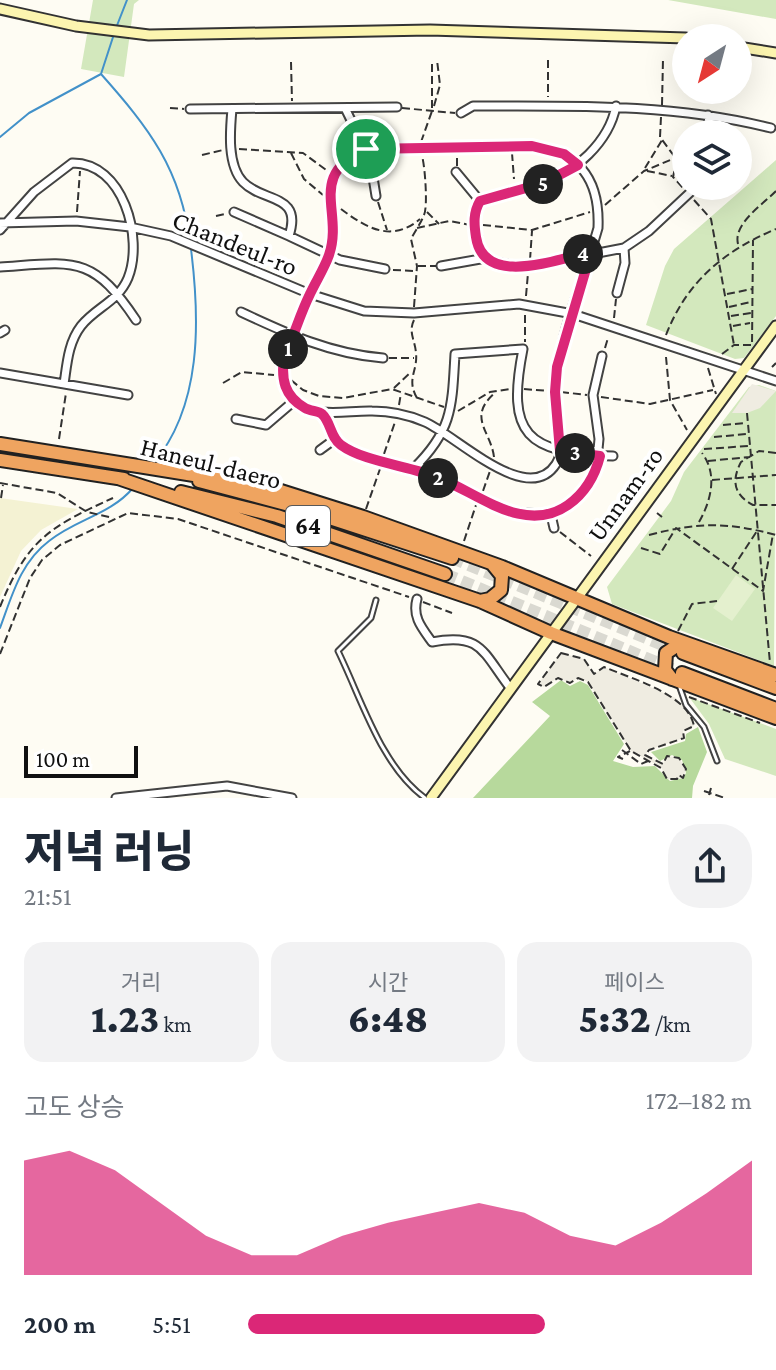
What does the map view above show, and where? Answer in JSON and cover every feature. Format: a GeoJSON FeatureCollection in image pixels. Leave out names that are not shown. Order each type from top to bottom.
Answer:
{"type":"FeatureCollection","features":[{"type":"Feature","properties":{"kind":"highway","name":"Haneul-daero"},"geometry":{"type":"LineString","coordinates":[[0,444],[179,473],[452,558]]}},
{"type":"Feature","properties":{"kind":"highway","name":"Haneul-daero"},"geometry":{"type":"LineString","coordinates":[[0,460],[116,477],[166,492],[277,516],[445,574]]}},
{"type":"Feature","properties":{"kind":"highway"},"geometry":{"type":"LineString","coordinates":[[179,473],[268,487],[489,562],[687,649],[773,672]]}},
{"type":"Feature","properties":{"kind":"highway"},"geometry":{"type":"LineString","coordinates":[[166,492],[480,601],[551,633],[776,709]]}},
{"type":"Feature","properties":{"kind":"highway"},"geometry":{"type":"LineString","coordinates":[[480,601],[496,595],[502,583],[499,570],[489,562]]}},
{"type":"Feature","properties":{"kind":"highway"},"geometry":{"type":"LineString","coordinates":[[776,688],[678,645],[666,653],[665,670],[776,718]]}},
{"type":"Feature","properties":{"kind":"street"},"geometry":{"type":"LineString","coordinates":[[0,9],[76,26],[149,35],[430,30],[672,38]]}},
{"type":"Feature","properties":{"kind":"street"},"geometry":{"type":"LineString","coordinates":[[752,49],[776,53]]}},
{"type":"Feature","properties":{"kind":"street"},"geometry":{"type":"LineString","coordinates":[[461,113],[473,106],[616,106],[708,115],[771,128]]}},
{"type":"Feature","properties":{"kind":"street"},"geometry":{"type":"LineString","coordinates":[[480,201],[544,183],[578,165],[613,124],[616,106]]}},
{"type":"Feature","properties":{"kind":"street"},"geometry":{"type":"LineString","coordinates":[[190,109],[397,107]]}},
{"type":"Feature","properties":{"kind":"street"},"geometry":{"type":"LineString","coordinates":[[345,108],[366,149],[377,184],[376,196]]}},
{"type":"Feature","properties":{"kind":"street"},"geometry":{"type":"LineString","coordinates":[[232,109],[231,148],[239,176],[245,184],[286,205],[292,217],[289,236]]}},
{"type":"Feature","properties":{"kind":"street"},"geometry":{"type":"LineString","coordinates":[[708,115],[709,120]]}},
{"type":"Feature","properties":{"kind":"street"},"geometry":{"type":"LineString","coordinates":[[532,146],[564,154],[578,165],[595,189],[599,207],[598,228],[557,367],[555,392],[560,451],[550,471],[524,480],[512,476],[444,432],[398,414],[356,411],[322,414],[294,401],[284,387],[284,357],[329,255],[334,234],[328,201],[330,188],[343,163],[366,149],[532,146]]}},
{"type":"Feature","properties":{"kind":"street"},"geometry":{"type":"LineString","coordinates":[[0,230],[3,222],[72,163],[86,163],[108,176],[124,203],[130,227],[132,263],[119,294],[80,327],[68,355],[66,384]]}},
{"type":"Feature","properties":{"kind":"street"},"geometry":{"type":"LineString","coordinates":[[456,172],[480,201]]}},
{"type":"Feature","properties":{"kind":"street"},"geometry":{"type":"LineString","coordinates":[[514,179],[516,190]]}},
{"type":"Feature","properties":{"kind":"street"},"geometry":{"type":"LineString","coordinates":[[441,266],[486,258],[525,267],[624,248],[649,231],[682,200]]}},
{"type":"Feature","properties":{"kind":"street"},"geometry":{"type":"LineString","coordinates":[[480,201],[474,217],[475,232],[477,247],[486,258]]}},
{"type":"Feature","properties":{"kind":"street"},"geometry":{"type":"LineString","coordinates":[[234,212],[329,255],[385,269]]}},
{"type":"Feature","properties":{"kind":"street","name":"Chandeul-ro"},"geometry":{"type":"LineString","coordinates":[[3,222],[76,221],[130,227],[171,236],[310,294],[364,311],[414,313],[519,304],[573,314],[776,381]]}},
{"type":"Feature","properties":{"kind":"street"},"geometry":{"type":"LineString","coordinates":[[617,293],[625,263],[624,248]]}},
{"type":"Feature","properties":{"kind":"street"},"geometry":{"type":"LineString","coordinates":[[0,267],[79,265],[99,273],[119,294],[136,320]]}},
{"type":"Feature","properties":{"kind":"street"},"geometry":{"type":"LineString","coordinates":[[241,312],[333,351],[383,358]]}},
{"type":"Feature","properties":{"kind":"street","name":"Unnam-ro"},"geometry":{"type":"LineString","coordinates":[[428,798],[776,326]]}},
{"type":"Feature","properties":{"kind":"street"},"geometry":{"type":"LineString","coordinates":[[414,468],[444,432],[452,405],[454,343]]}},
{"type":"Feature","properties":{"kind":"street"},"geometry":{"type":"LineString","coordinates":[[455,354],[524,346],[515,400],[522,426],[543,446],[560,451],[613,456]]}},
{"type":"Feature","properties":{"kind":"street"},"geometry":{"type":"LineString","coordinates":[[322,414],[335,439],[352,452],[414,468],[506,511],[551,515],[584,491],[600,456],[593,395],[602,356]]}},
{"type":"Feature","properties":{"kind":"street"},"geometry":{"type":"LineString","coordinates":[[0,373],[128,395]]}},
{"type":"Feature","properties":{"kind":"street"},"geometry":{"type":"LineString","coordinates":[[236,419],[266,425],[294,401]]}},
{"type":"Feature","properties":{"kind":"street"},"geometry":{"type":"LineString","coordinates":[[320,450],[335,439]]}},
{"type":"Feature","properties":{"kind":"street"},"geometry":{"type":"LineString","coordinates":[[551,515],[554,528]]}},
{"type":"Feature","properties":{"kind":"street"},"geometry":{"type":"LineString","coordinates":[[417,599],[414,610],[418,623],[432,642],[463,637],[477,645],[511,689]]}},
{"type":"Feature","properties":{"kind":"street"},"geometry":{"type":"LineString","coordinates":[[116,798],[227,786],[292,798]]}},
{"type":"Feature","properties":{"kind":"lane"},"geometry":{"type":"LineString","coordinates":[[376,600],[371,618],[338,651],[389,759],[413,789],[428,798]]}},
{"type":"Feature","properties":{"kind":"lane"},"geometry":{"type":"LineString","coordinates":[[677,676],[686,705],[704,727],[717,761]]}},
{"type":"Feature","properties":{"kind":"path"},"geometry":{"type":"LineString","coordinates":[[662,106],[663,59]]}},
{"type":"Feature","properties":{"kind":"path"},"geometry":{"type":"LineString","coordinates":[[421,143],[440,85],[437,60]]}},
{"type":"Feature","properties":{"kind":"path"},"geometry":{"type":"LineString","coordinates":[[548,60],[548,102]]}},
{"type":"Feature","properties":{"kind":"path"},"geometry":{"type":"LineString","coordinates":[[432,61],[432,111]]}},
{"type":"Feature","properties":{"kind":"path"},"geometry":{"type":"LineString","coordinates":[[291,62],[292,104]]}},
{"type":"Feature","properties":{"kind":"path"},"geometry":{"type":"LineString","coordinates":[[397,107],[461,113]]}},
{"type":"Feature","properties":{"kind":"path"},"geometry":{"type":"LineString","coordinates":[[170,108],[190,109]]}},
{"type":"Feature","properties":{"kind":"path"},"geometry":{"type":"LineString","coordinates":[[644,171],[662,140],[661,114]]}},
{"type":"Feature","properties":{"kind":"path"},"geometry":{"type":"LineString","coordinates":[[662,140],[672,154]]}},
{"type":"Feature","properties":{"kind":"path"},"geometry":{"type":"LineString","coordinates":[[202,155],[228,148]]}},
{"type":"Feature","properties":{"kind":"path"},"geometry":{"type":"LineString","coordinates":[[237,148],[291,151],[313,158],[330,173]]}},
{"type":"Feature","properties":{"kind":"path"},"geometry":{"type":"LineString","coordinates":[[291,151],[304,179],[323,195]]}},
{"type":"Feature","properties":{"kind":"path"},"geometry":{"type":"LineString","coordinates":[[456,172],[457,151]]}},
{"type":"Feature","properties":{"kind":"path"},"geometry":{"type":"LineString","coordinates":[[512,151],[514,179]]}},
{"type":"Feature","properties":{"kind":"path"},"geometry":{"type":"LineString","coordinates":[[421,152],[427,178],[423,194],[427,211],[439,224]]}},
{"type":"Feature","properties":{"kind":"path"},"geometry":{"type":"LineString","coordinates":[[604,206],[644,171],[672,159]]}},
{"type":"Feature","properties":{"kind":"path"},"geometry":{"type":"LineString","coordinates":[[77,214],[80,168]]}},
{"type":"Feature","properties":{"kind":"path"},"geometry":{"type":"LineString","coordinates":[[644,171],[672,177]]}},
{"type":"Feature","properties":{"kind":"path"},"geometry":{"type":"LineString","coordinates":[[738,245],[735,235],[741,224],[776,191]]}},
{"type":"Feature","properties":{"kind":"path"},"geometry":{"type":"LineString","coordinates":[[376,196],[387,231]]}},
{"type":"Feature","properties":{"kind":"path"},"geometry":{"type":"LineString","coordinates":[[694,200],[711,219],[721,258],[734,345]]}},
{"type":"Feature","properties":{"kind":"path"},"geometry":{"type":"LineString","coordinates":[[333,204],[370,229],[402,230],[424,216]]}},
{"type":"Feature","properties":{"kind":"path"},"geometry":{"type":"LineString","coordinates":[[411,239],[427,211]]}},
{"type":"Feature","properties":{"kind":"path"},"geometry":{"type":"LineString","coordinates":[[478,224],[532,230],[595,211]]}},
{"type":"Feature","properties":{"kind":"path"},"geometry":{"type":"LineString","coordinates":[[216,216],[234,212]]}},
{"type":"Feature","properties":{"kind":"path"},"geometry":{"type":"LineString","coordinates":[[416,228],[449,221],[470,225]]}},
{"type":"Feature","properties":{"kind":"path"},"geometry":{"type":"LineString","coordinates":[[666,335],[676,310],[696,281],[738,245],[776,229]]}},
{"type":"Feature","properties":{"kind":"path"},"geometry":{"type":"LineString","coordinates":[[402,230],[411,239],[417,268],[414,308]]}},
{"type":"Feature","properties":{"kind":"path"},"geometry":{"type":"LineString","coordinates":[[529,262],[532,230]]}},
{"type":"Feature","properties":{"kind":"path"},"geometry":{"type":"LineString","coordinates":[[721,355],[734,345],[752,345],[753,239]]}},
{"type":"Feature","properties":{"kind":"path"},"geometry":{"type":"LineString","coordinates":[[385,269],[441,266]]}},
{"type":"Feature","properties":{"kind":"path"},"geometry":{"type":"LineString","coordinates":[[526,296],[528,272]]}},
{"type":"Feature","properties":{"kind":"path"},"geometry":{"type":"LineString","coordinates":[[726,294],[752,289]]}},
{"type":"Feature","properties":{"kind":"path"},"geometry":{"type":"LineString","coordinates":[[614,318],[617,293]]}},
{"type":"Feature","properties":{"kind":"path"},"geometry":{"type":"LineString","coordinates":[[728,307],[751,302]]}},
{"type":"Feature","properties":{"kind":"path"},"geometry":{"type":"LineString","coordinates":[[730,316],[751,313]]}},
{"type":"Feature","properties":{"kind":"path"},"geometry":{"type":"LineString","coordinates":[[524,346],[525,315]]}},
{"type":"Feature","properties":{"kind":"path"},"geometry":{"type":"LineString","coordinates":[[415,319],[411,334],[416,359],[410,382],[418,399]]}},
{"type":"Feature","properties":{"kind":"path"},"geometry":{"type":"LineString","coordinates":[[731,326],[751,323]]}},
{"type":"Feature","properties":{"kind":"path"},"geometry":{"type":"LineString","coordinates":[[602,356],[608,338]]}},
{"type":"Feature","properties":{"kind":"path"},"geometry":{"type":"LineString","coordinates":[[666,357],[670,400],[687,430]]}},
{"type":"Feature","properties":{"kind":"path"},"geometry":{"type":"LineString","coordinates":[[383,358],[416,359]]}},
{"type":"Feature","properties":{"kind":"path"},"geometry":{"type":"LineString","coordinates":[[772,367],[776,363]]}},
{"type":"Feature","properties":{"kind":"path"},"geometry":{"type":"LineString","coordinates":[[708,368],[717,395]]}},
{"type":"Feature","properties":{"kind":"path"},"geometry":{"type":"LineString","coordinates":[[223,383],[242,372],[276,376]]}},
{"type":"Feature","properties":{"kind":"path"},"geometry":{"type":"LineString","coordinates":[[288,378],[303,390],[319,396],[343,398],[392,389],[411,373]]}},
{"type":"Feature","properties":{"kind":"path"},"geometry":{"type":"LineString","coordinates":[[59,439],[66,384]]}},
{"type":"Feature","properties":{"kind":"path"},"geometry":{"type":"LineString","coordinates":[[392,389],[460,411],[498,391],[551,391]]}},
{"type":"Feature","properties":{"kind":"path"},"geometry":{"type":"LineString","coordinates":[[559,392],[650,404],[713,390]]}},
{"type":"Feature","properties":{"kind":"path"},"geometry":{"type":"LineString","coordinates":[[493,458],[481,426],[482,412],[498,391]]}},
{"type":"Feature","properties":{"kind":"path"},"geometry":{"type":"LineString","coordinates":[[398,410],[401,393]]}},
{"type":"Feature","properties":{"kind":"path"},"geometry":{"type":"LineString","coordinates":[[747,413],[773,672]]}},
{"type":"Feature","properties":{"kind":"path"},"geometry":{"type":"LineString","coordinates":[[384,455],[396,419]]}},
{"type":"Feature","properties":{"kind":"path"},"geometry":{"type":"LineString","coordinates":[[723,425],[748,422]]}},
{"type":"Feature","properties":{"kind":"path"},"geometry":{"type":"LineString","coordinates":[[714,437],[749,434]]}},
{"type":"Feature","properties":{"kind":"path"},"geometry":{"type":"LineString","coordinates":[[698,524],[707,507],[711,480],[703,451],[750,446]]}},
{"type":"Feature","properties":{"kind":"path"},"geometry":{"type":"LineString","coordinates":[[776,453],[759,451],[741,462],[734,478],[738,493],[744,500],[763,507],[776,505]]}},
{"type":"Feature","properties":{"kind":"path"},"geometry":{"type":"LineString","coordinates":[[706,461],[751,457]]}},
{"type":"Feature","properties":{"kind":"path"},"geometry":{"type":"LineString","coordinates":[[365,510],[381,464]]}},
{"type":"Feature","properties":{"kind":"path"},"geometry":{"type":"LineString","coordinates":[[482,492],[491,469]]}},
{"type":"Feature","properties":{"kind":"path"},"geometry":{"type":"LineString","coordinates":[[711,480],[776,475]]}},
{"type":"Feature","properties":{"kind":"path"},"geometry":{"type":"LineString","coordinates":[[1,498],[2,484],[57,493],[87,512],[114,518]]}},
{"type":"Feature","properties":{"kind":"path"},"geometry":{"type":"LineString","coordinates":[[0,607],[19,563],[30,548],[47,534],[113,498]]}},
{"type":"Feature","properties":{"kind":"path"},"geometry":{"type":"LineString","coordinates":[[462,546],[477,500]]}},
{"type":"Feature","properties":{"kind":"path"},"geometry":{"type":"LineString","coordinates":[[0,654],[30,578],[42,560],[60,545],[128,513],[178,519],[452,613]]}},
{"type":"Feature","properties":{"kind":"path"},"geometry":{"type":"LineString","coordinates":[[657,513],[662,517]]}},
{"type":"Feature","properties":{"kind":"path"},"geometry":{"type":"LineString","coordinates":[[649,535],[698,524],[723,523],[775,535],[763,591]]}},
{"type":"Feature","properties":{"kind":"path"},"geometry":{"type":"LineString","coordinates":[[554,528],[591,556]]}},
{"type":"Feature","properties":{"kind":"path"},"geometry":{"type":"LineString","coordinates":[[676,528],[763,591]]}},
{"type":"Feature","properties":{"kind":"path"},"geometry":{"type":"LineString","coordinates":[[641,548],[660,554],[676,528]]}},
{"type":"Feature","properties":{"kind":"path"},"geometry":{"type":"LineString","coordinates":[[732,569],[758,530]]}},
{"type":"Feature","properties":{"kind":"path"},"geometry":{"type":"LineString","coordinates":[[0,594],[3,598]]}},
{"type":"Feature","properties":{"kind":"path"},"geometry":{"type":"LineString","coordinates":[[677,633],[692,604],[717,601]]}},
{"type":"Feature","properties":{"kind":"path"},"geometry":{"type":"LineString","coordinates":[[561,653],[584,659],[594,674],[604,667],[676,698],[691,715],[694,726],[683,731],[684,738],[649,750],[645,755],[663,764],[667,756],[679,758],[686,769],[683,778],[679,775],[677,779],[667,779],[661,768],[648,761],[631,751],[588,682],[578,678],[570,683],[558,678],[544,687],[538,684],[561,653]]}},
{"type":"Feature","properties":{"kind":"path"},"geometry":{"type":"LineString","coordinates":[[689,697],[761,724]]}},
{"type":"Feature","properties":{"kind":"path"},"geometry":{"type":"LineString","coordinates":[[622,750],[641,764],[648,761]]}},
{"type":"Feature","properties":{"kind":"path"},"geometry":{"type":"LineString","coordinates":[[623,759],[618,757],[631,751]]}},
{"type":"Feature","properties":{"kind":"path"},"geometry":{"type":"LineString","coordinates":[[709,794],[711,788]]}},
{"type":"Feature","properties":{"kind":"path"},"geometry":{"type":"LineString","coordinates":[[704,791],[725,798]]}},
{"type":"Feature","properties":{"kind":"shaded area"},"geometry":{"type":"Polygon","coordinates":[[[752,384],[776,391],[760,408],[747,413],[732,413],[752,384]]]}},
{"type":"Feature","properties":{"kind":"shaded area"},"geometry":{"type":"Polygon","coordinates":[[[0,498],[78,509],[41,530],[21,551],[0,597],[0,498]]]}},
{"type":"Feature","properties":{"kind":"shaded area"},"geometry":{"type":"Polygon","coordinates":[[[561,653],[584,659],[594,674],[604,667],[676,698],[691,715],[694,726],[683,731],[684,738],[649,750],[645,755],[663,764],[667,756],[679,758],[686,769],[683,778],[667,779],[661,767],[631,751],[588,682],[578,678],[570,683],[558,678],[544,687],[538,684],[561,653]]]}},
{"type":"Feature","properties":{"kind":"green space"},"geometry":{"type":"Polygon","coordinates":[[[93,0],[139,0],[134,4],[124,77],[81,69],[93,0]]]}},
{"type":"Feature","properties":{"kind":"green space"},"geometry":{"type":"Polygon","coordinates":[[[668,0],[776,0],[776,19],[668,0]]]}},
{"type":"Feature","properties":{"kind":"green space"},"geometry":{"type":"Polygon","coordinates":[[[776,160],[776,316],[744,358],[735,359],[646,325],[665,266],[674,249],[730,200],[752,200],[752,181],[776,160]]]}},
{"type":"Feature","properties":{"kind":"green space"},"geometry":{"type":"Polygon","coordinates":[[[759,385],[776,391],[774,666],[612,604],[607,587],[671,501],[684,472],[749,387],[759,385]]]}},
{"type":"Feature","properties":{"kind":"green space"},"geometry":{"type":"Polygon","coordinates":[[[736,575],[755,589],[732,621],[713,608],[736,575]]]}},
{"type":"Feature","properties":{"kind":"green space"},"geometry":{"type":"Polygon","coordinates":[[[561,680],[570,686],[580,681],[588,685],[624,744],[613,761],[633,767],[655,766],[670,781],[683,778],[686,773],[682,760],[672,755],[660,761],[651,752],[685,741],[686,734],[698,727],[707,752],[693,786],[692,798],[473,798],[550,716],[532,702],[561,680]]]}},
{"type":"Feature","properties":{"kind":"green space"},"geometry":{"type":"Polygon","coordinates":[[[689,697],[776,729],[776,776],[725,759],[709,724],[689,697]]]}},
{"type":"Feature","properties":{"kind":"waterway"},"geometry":{"type":"LineString","coordinates":[[116,28],[127,0]]}},
{"type":"Feature","properties":{"kind":"waterway"},"geometry":{"type":"LineString","coordinates":[[114,34],[101,74],[148,132],[171,171],[186,217],[190,243]]}},
{"type":"Feature","properties":{"kind":"waterway"},"geometry":{"type":"LineString","coordinates":[[0,137],[29,113],[101,74]]}},
{"type":"Feature","properties":{"kind":"waterway"},"geometry":{"type":"LineString","coordinates":[[153,464],[181,416],[194,362],[196,305],[191,249]]}},
{"type":"Feature","properties":{"kind":"waterway"},"geometry":{"type":"LineString","coordinates":[[0,628],[18,581],[39,550],[59,534],[114,505],[133,488]]}},
{"type":"Feature","properties":{"kind":"tunnel"},"geometry":{"type":"LineString","coordinates":[[452,558],[680,652]]}},
{"type":"Feature","properties":{"kind":"tunnel"},"geometry":{"type":"LineString","coordinates":[[445,574],[682,673]]}},
{"type":"Feature","properties":{"kind":"route"},"geometry":{"type":"LineString","coordinates":[[532,146],[564,154],[578,165],[544,183],[487,197],[476,207],[474,217],[477,247],[494,262],[538,266],[591,252],[557,367],[555,411],[560,451],[600,456],[584,491],[551,515],[536,517],[506,511],[419,470],[352,452],[335,439],[322,414],[294,401],[284,387],[284,357],[329,255],[334,234],[328,201],[330,188],[343,163],[366,149],[532,146]]}}]}
